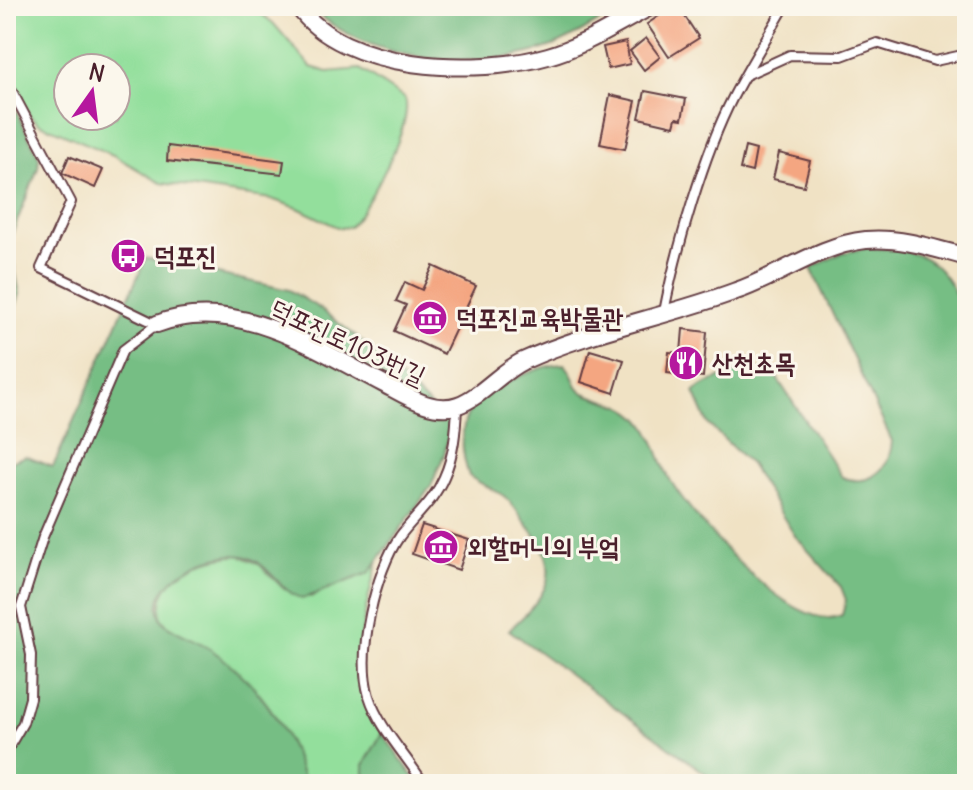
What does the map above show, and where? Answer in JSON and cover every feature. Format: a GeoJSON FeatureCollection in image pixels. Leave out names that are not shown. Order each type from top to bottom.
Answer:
{"type":"FeatureCollection","features":[{"type":"Feature","properties":{"kind":"street"},"geometry":{"type":"LineString","coordinates":[[298,6],[322,32],[365,53],[394,60],[468,66],[551,56],[652,6]]}},
{"type":"Feature","properties":{"kind":"street"},"geometry":{"type":"LineString","coordinates":[[457,406],[519,363],[557,347],[739,290],[836,246],[866,240],[908,241],[967,257]]}},
{"type":"Feature","properties":{"kind":"street","name":"덕포진로103번길"},"geometry":{"type":"LineString","coordinates":[[157,324],[181,315],[208,314],[239,319],[304,343],[419,403],[457,406]]}},
{"type":"Feature","properties":{"kind":"lane"},"geometry":{"type":"LineString","coordinates":[[664,315],[670,280],[732,99],[785,6]]}},
{"type":"Feature","properties":{"kind":"lane"},"geometry":{"type":"LineString","coordinates":[[746,75],[790,55],[842,56],[877,43],[935,61],[967,54]]}},
{"type":"Feature","properties":{"kind":"lane"},"geometry":{"type":"LineString","coordinates":[[6,80],[71,202],[41,268],[157,324]]}},
{"type":"Feature","properties":{"kind":"lane","name":"덕포진로103번길"},"geometry":{"type":"LineString","coordinates":[[6,752],[23,723],[30,698],[31,655],[21,607],[43,537],[123,350],[157,324]]}},
{"type":"Feature","properties":{"kind":"lane"},"geometry":{"type":"LineString","coordinates":[[424,784],[388,732],[370,698],[366,653],[381,573],[393,548],[445,476],[452,455],[457,406]]}},
{"type":"Feature","properties":{"kind":"green space"},"geometry":{"type":"Polygon","coordinates":[[[6,6],[251,6],[273,23],[311,67],[328,72],[360,69],[405,99],[406,111],[388,165],[367,203],[349,227],[339,228],[271,199],[161,183],[113,155],[59,132],[132,132],[132,52],[52,52],[52,129],[29,115],[14,86],[6,56],[6,6]]]}},
{"type":"Feature","properties":{"kind":"green space"},"geometry":{"type":"Polygon","coordinates":[[[309,6],[625,6],[555,45],[525,54],[459,61],[426,58],[362,41],[334,26],[309,6]]]}},
{"type":"Feature","properties":{"kind":"green space"},"geometry":{"type":"Polygon","coordinates":[[[6,90],[39,157],[38,168],[9,242],[20,294],[6,335],[6,90]]]}},
{"type":"Feature","properties":{"kind":"green space"},"geometry":{"type":"Polygon","coordinates":[[[866,248],[905,251],[931,262],[950,283],[967,318],[967,784],[720,784],[509,630],[543,592],[548,567],[537,539],[511,503],[469,476],[463,448],[465,421],[470,410],[493,390],[538,369],[564,364],[584,393],[620,405],[639,418],[650,433],[668,475],[684,500],[723,547],[748,571],[799,609],[822,617],[842,615],[846,600],[841,587],[795,536],[750,464],[708,424],[694,392],[733,373],[755,370],[775,375],[842,477],[861,480],[877,474],[887,460],[892,441],[811,268],[842,253],[866,248]]]}},
{"type":"Feature","properties":{"kind":"green space"},"geometry":{"type":"Polygon","coordinates":[[[146,258],[289,290],[319,308],[362,341],[447,422],[449,434],[444,455],[431,486],[369,573],[302,599],[257,562],[237,555],[204,562],[187,570],[163,592],[159,606],[162,620],[223,658],[254,688],[279,723],[305,784],[6,784],[6,464],[25,456],[53,467],[146,258]]]}},
{"type":"Feature","properties":{"kind":"green space"},"geometry":{"type":"Polygon","coordinates":[[[239,555],[259,564],[283,588],[311,597],[355,578],[378,561],[360,649],[364,693],[382,733],[364,765],[364,784],[305,784],[280,724],[257,692],[227,663],[161,618],[165,590],[173,579],[196,565],[239,555]]]}},
{"type":"Feature","properties":{"kind":"green space"},"geometry":{"type":"Polygon","coordinates":[[[382,733],[419,784],[364,784],[364,765],[382,733]]]}},
{"type":"Feature","properties":{"kind":"building"},"geometry":{"type":"Polygon","coordinates":[[[678,6],[699,38],[669,57],[647,24],[678,6]]]}},
{"type":"Feature","properties":{"kind":"building"},"geometry":{"type":"Polygon","coordinates":[[[646,38],[660,57],[644,70],[630,51],[646,38]]]}},
{"type":"Feature","properties":{"kind":"building"},"geometry":{"type":"Polygon","coordinates":[[[626,42],[630,64],[608,69],[603,47],[626,42]]]}},
{"type":"Feature","properties":{"kind":"building"},"geometry":{"type":"Polygon","coordinates":[[[645,91],[686,99],[682,119],[676,118],[674,126],[639,118],[645,91]]]}},
{"type":"Feature","properties":{"kind":"building"},"geometry":{"type":"Polygon","coordinates":[[[610,95],[636,101],[625,149],[600,144],[610,95]]]}},
{"type":"Feature","properties":{"kind":"building"},"geometry":{"type":"Polygon","coordinates":[[[168,146],[284,161],[282,174],[167,161],[168,146]]]}},
{"type":"Feature","properties":{"kind":"building"},"geometry":{"type":"Polygon","coordinates":[[[745,147],[756,150],[752,172],[740,169],[745,147]]]}},
{"type":"Feature","properties":{"kind":"building"},"geometry":{"type":"Polygon","coordinates":[[[779,153],[810,161],[804,186],[773,179],[779,153]]]}},
{"type":"Feature","properties":{"kind":"building"},"geometry":{"type":"Polygon","coordinates":[[[69,156],[103,170],[95,188],[62,173],[69,156]]]}},
{"type":"Feature","properties":{"kind":"building","name":"덕포진교육박물관"},"geometry":{"type":"Polygon","coordinates":[[[433,266],[476,286],[444,354],[394,331],[406,305],[396,301],[405,282],[422,290],[433,266]]]}},
{"type":"Feature","properties":{"kind":"building","name":"산천초목"},"geometry":{"type":"Polygon","coordinates":[[[683,329],[707,332],[703,377],[667,373],[669,352],[681,353],[683,329]]]}},
{"type":"Feature","properties":{"kind":"building"},"geometry":{"type":"Polygon","coordinates":[[[590,350],[624,360],[614,393],[581,382],[590,350]]]}},
{"type":"Feature","properties":{"kind":"building","name":"외할머니의 부엌"},"geometry":{"type":"Polygon","coordinates":[[[422,525],[469,540],[459,570],[412,554],[422,525]]]}},
{"type":"Feature","properties":{"kind":"place","name":"덕포진"},"geometry":{"type":"Point","coordinates":[128,256]}},
{"type":"Feature","properties":{"kind":"place","name":"덕포진교육박물관"},"geometry":{"type":"Point","coordinates":[430,318]}},
{"type":"Feature","properties":{"kind":"place","name":"산천초목"},"geometry":{"type":"Point","coordinates":[686,363]}},
{"type":"Feature","properties":{"kind":"place","name":"외할머니의 부엌"},"geometry":{"type":"Point","coordinates":[441,547]}}]}
